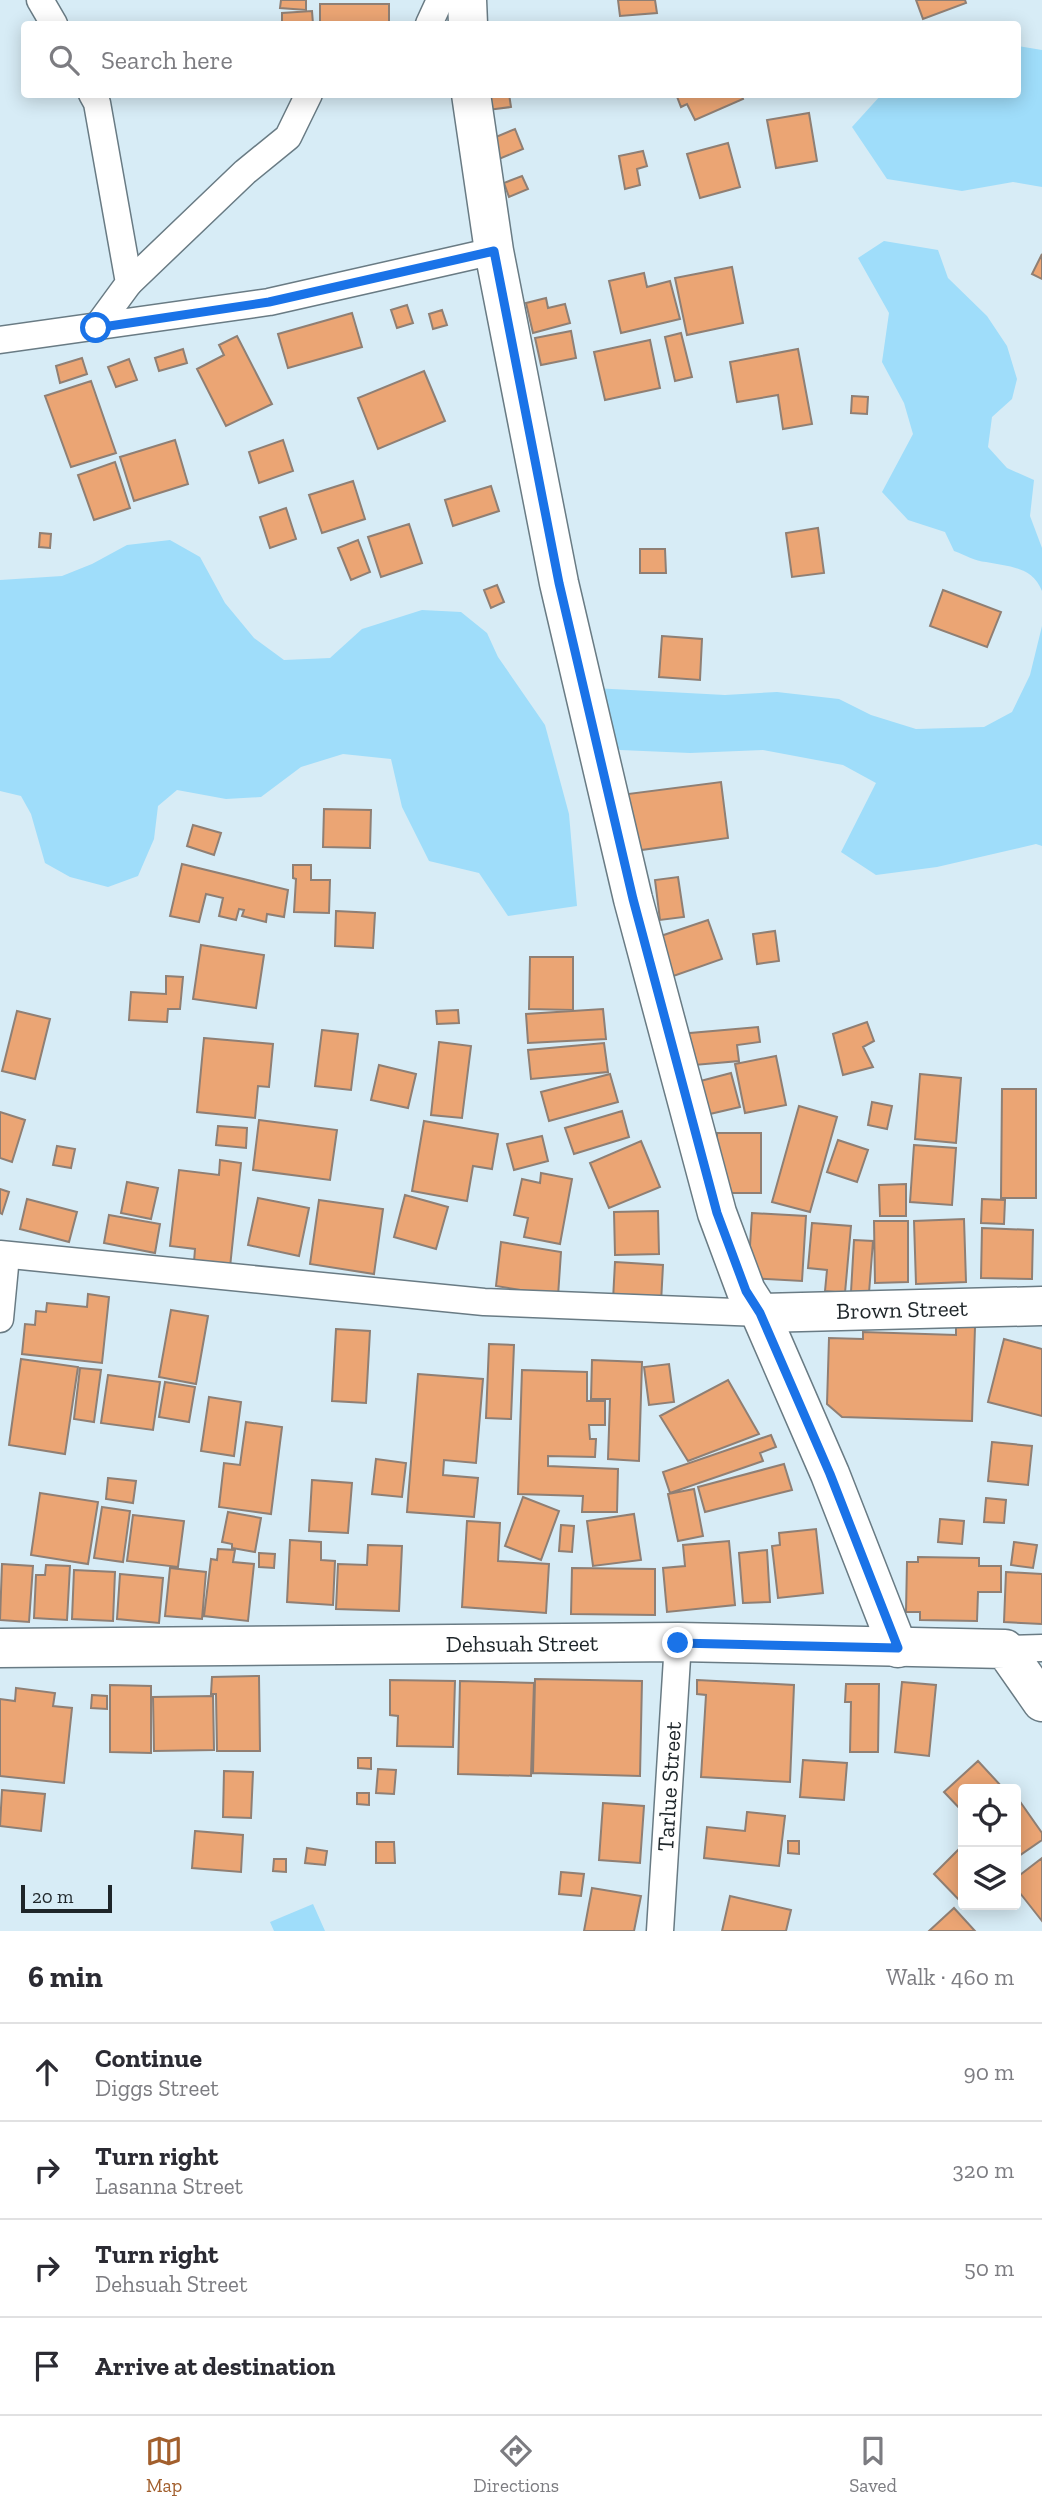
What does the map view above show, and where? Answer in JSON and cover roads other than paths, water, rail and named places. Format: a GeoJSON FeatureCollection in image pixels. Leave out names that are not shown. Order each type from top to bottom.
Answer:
{"type":"FeatureCollection","features":[{"type":"Feature","properties":{"kind":"street"},"geometry":{"type":"LineString","coordinates":[[40,0],[52,21]]}},
{"type":"Feature","properties":{"kind":"street"},"geometry":{"type":"LineString","coordinates":[[430,21],[440,0]]}},
{"type":"Feature","properties":{"kind":"street"},"geometry":{"type":"LineString","coordinates":[[467,0],[467,21]]}},
{"type":"Feature","properties":{"kind":"street"},"geometry":{"type":"LineString","coordinates":[[94,98],[129,283]]}},
{"type":"Feature","properties":{"kind":"street"},"geometry":{"type":"LineString","coordinates":[[96,328],[129,283],[245,172],[288,137],[307,98]]}},
{"type":"Feature","properties":{"kind":"street"},"geometry":{"type":"LineString","coordinates":[[472,98],[494,251],[559,583],[633,899],[717,1213],[746,1291],[760,1313],[830,1474],[898,1648]]}},
{"type":"Feature","properties":{"kind":"street"},"geometry":{"type":"LineString","coordinates":[[0,340],[269,302],[494,251]]}},
{"type":"Feature","properties":{"kind":"street"},"geometry":{"type":"LineString","coordinates":[[0,1319],[3,1255],[484,1302],[760,1313]]}},
{"type":"Feature","properties":{"kind":"street","name":"Brown Street"},"geometry":{"type":"LineString","coordinates":[[760,1313],[1042,1306]]}},
{"type":"Feature","properties":{"kind":"street","name":"Dehsuah Street"},"geometry":{"type":"LineString","coordinates":[[0,1648],[678,1643],[1023,1648]]}},
{"type":"Feature","properties":{"kind":"street","name":"Tarlue Street"},"geometry":{"type":"LineString","coordinates":[[660,1931],[678,1643]]}},
{"type":"Feature","properties":{"kind":"street"},"geometry":{"type":"LineString","coordinates":[[1023,1648],[1042,1702]]}}]}
